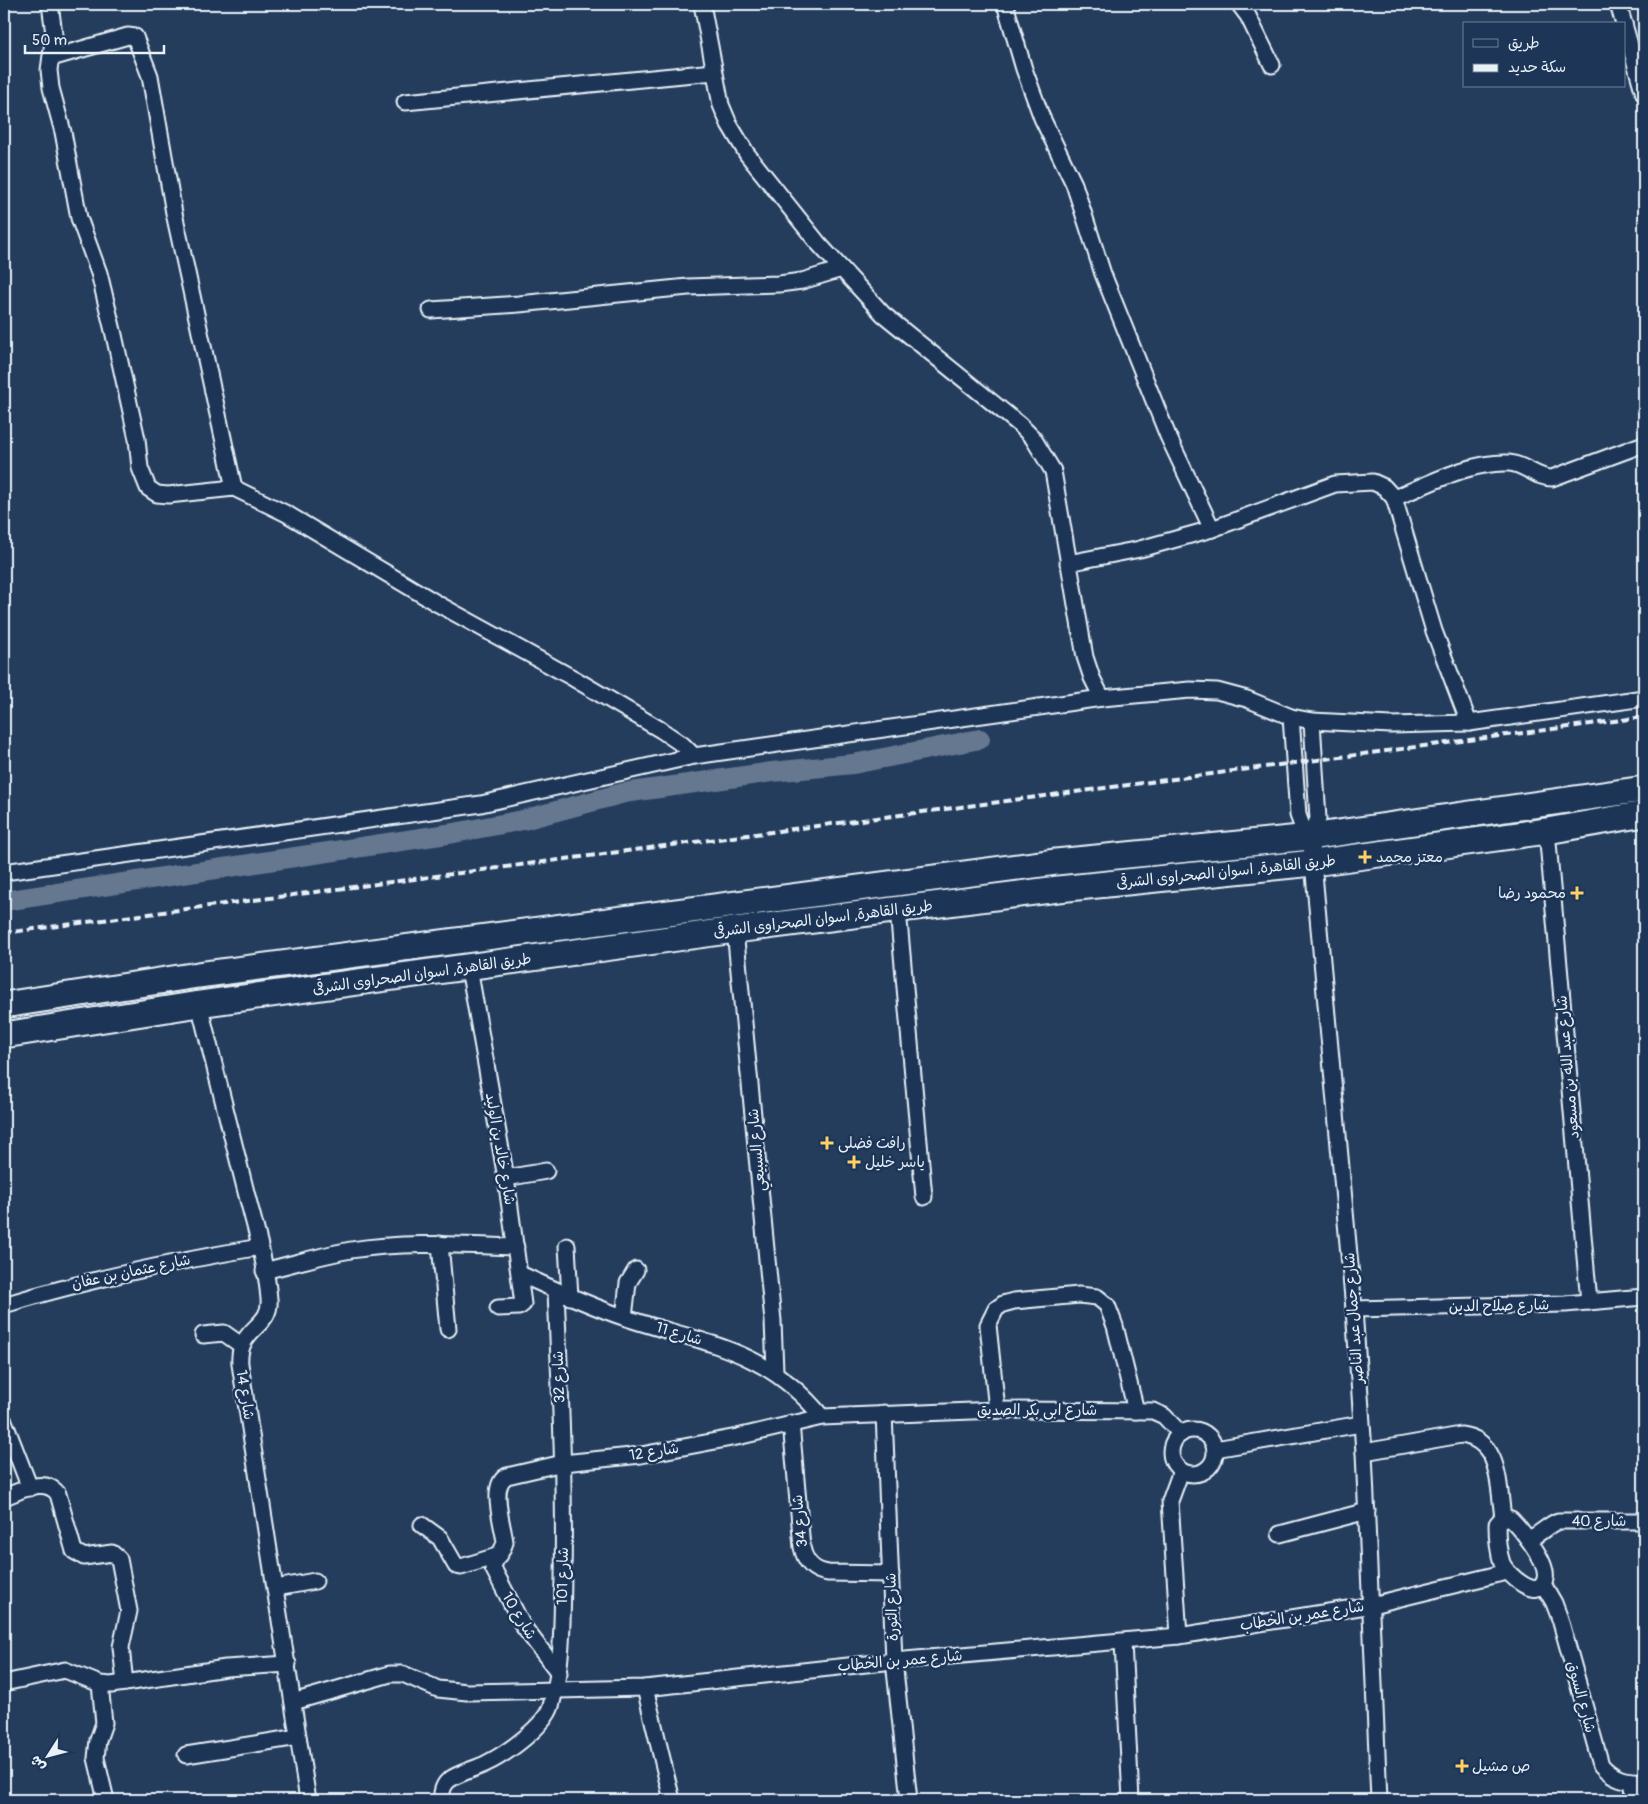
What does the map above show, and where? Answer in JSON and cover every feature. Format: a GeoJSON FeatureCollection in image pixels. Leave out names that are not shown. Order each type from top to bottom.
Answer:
{"type":"FeatureCollection","features":[{"type":"Feature","properties":{"kind":"highway","name":"طريق القاهرة, اسوان الصحراوى الشرقى"},"geometry":{"type":"LineString","coordinates":[[4,1005],[208,974],[1056,862],[1310,837],[1644,789]]}},
{"type":"Feature","properties":{"kind":"highway","name":"طريق القاهرة, اسوان الصحراوى الشرقى"},"geometry":{"type":"LineString","coordinates":[[4,1035],[199,1004],[736,930],[1058,889],[1312,863],[1547,831],[1644,814]]}},
{"type":"Feature","properties":{"kind":"street"},"geometry":{"type":"LineString","coordinates":[[50,4],[54,34],[49,70],[51,88],[63,132],[79,218],[96,264],[114,335],[137,439],[140,468],[146,484],[158,494],[168,495],[234,488],[287,514],[438,604],[573,678],[661,730],[683,745],[694,756]]}},
{"type":"Feature","properties":{"kind":"street"},"geometry":{"type":"LineString","coordinates":[[702,4],[721,105],[739,142],[818,243],[883,314],[1000,408],[1033,438],[1053,471],[1085,657],[1092,678],[1102,698]]}},
{"type":"Feature","properties":{"kind":"street"},"geometry":{"type":"LineString","coordinates":[[1005,4],[1024,69],[1042,118],[1074,184],[1110,291],[1168,436],[1212,530]]}},
{"type":"Feature","properties":{"kind":"street"},"geometry":{"type":"LineString","coordinates":[[1239,4],[1248,16],[1272,65]]}},
{"type":"Feature","properties":{"kind":"street"},"geometry":{"type":"LineString","coordinates":[[1618,4],[1623,22]]}},
{"type":"Feature","properties":{"kind":"street"},"geometry":{"type":"LineString","coordinates":[[1626,31],[1644,94]]}},
{"type":"Feature","properties":{"kind":"street"},"geometry":{"type":"LineString","coordinates":[[51,58],[128,36],[135,37],[139,44],[150,76],[174,213],[234,488]]}},
{"type":"Feature","properties":{"kind":"street"},"geometry":{"type":"LineString","coordinates":[[405,102],[714,72]]}},
{"type":"Feature","properties":{"kind":"street"},"geometry":{"type":"LineString","coordinates":[[431,310],[519,304],[688,287],[779,284],[842,269]]}},
{"type":"Feature","properties":{"kind":"street"},"geometry":{"type":"LineString","coordinates":[[1394,498],[1480,466],[1510,463],[1540,477],[1552,478],[1644,444]]}},
{"type":"Feature","properties":{"kind":"street"},"geometry":{"type":"LineString","coordinates":[[1068,564],[1140,549],[1212,530],[1335,484],[1373,482],[1384,487],[1394,498],[1434,631],[1469,723]]}},
{"type":"Feature","properties":{"kind":"street"},"geometry":{"type":"LineString","coordinates":[[4,872],[481,804],[694,756],[1102,698],[1190,690],[1217,691],[1247,698],[1291,717],[1312,721],[1391,725],[1469,723],[1644,698]]}},
{"type":"Feature","properties":{"kind":"street","name":"شارع جمال عبد الناصر"},"geometry":{"type":"LineString","coordinates":[[1291,717],[1298,815],[1302,826],[1310,837]]}},
{"type":"Feature","properties":{"kind":"street","name":"شارع جمال عبد الناصر"},"geometry":{"type":"LineString","coordinates":[[1312,721],[1318,819],[1310,837],[1354,1309],[1372,1605],[1379,1800]]}},
{"type":"Feature","properties":{"kind":"street","name":"شارع عبد الله بن مسعود"},"geometry":{"type":"LineString","coordinates":[[1547,831],[1589,1302]]}},
{"type":"Feature","properties":{"kind":"street"},"geometry":{"type":"LineString","coordinates":[[898,910],[924,1197]]}},
{"type":"Feature","properties":{"kind":"street","name":"شارع السبيعي"},"geometry":{"type":"LineString","coordinates":[[736,930],[773,1321],[775,1371]]}},
{"type":"Feature","properties":{"kind":"street","name":"شارع خالد بن الوليد"},"geometry":{"type":"LineString","coordinates":[[469,968],[506,1178],[520,1274],[522,1306],[498,1308]]}},
{"type":"Feature","properties":{"kind":"street"},"geometry":{"type":"LineString","coordinates":[[199,1004],[260,1248],[270,1301],[265,1317],[246,1336],[241,1345],[224,1333],[203,1335]]}},
{"type":"Feature","properties":{"kind":"street"},"geometry":{"type":"LineString","coordinates":[[506,1178],[546,1171]]}},
{"type":"Feature","properties":{"kind":"street"},"geometry":{"type":"LineString","coordinates":[[264,1271],[351,1250],[440,1244],[516,1247]]}},
{"type":"Feature","properties":{"kind":"street"},"geometry":{"type":"LineString","coordinates":[[440,1244],[448,1329]]}},
{"type":"Feature","properties":{"kind":"street","name":"شارع 32"},"geometry":{"type":"LineString","coordinates":[[562,1463],[563,1294],[567,1246]]}},
{"type":"Feature","properties":{"kind":"street","name":"شارع عثمان بن عفان"},"geometry":{"type":"LineString","coordinates":[[4,1305],[67,1285],[124,1271],[260,1248]]}},
{"type":"Feature","properties":{"kind":"street"},"geometry":{"type":"LineString","coordinates":[[624,1317],[628,1282],[636,1270]]}},
{"type":"Feature","properties":{"kind":"street","name":"شارع 11"},"geometry":{"type":"LineString","coordinates":[[520,1274],[563,1294],[624,1317],[751,1357],[775,1371],[792,1384],[822,1417]]}},
{"type":"Feature","properties":{"kind":"street"},"geometry":{"type":"LineString","coordinates":[[997,1410],[988,1326],[996,1309],[1003,1304],[1014,1301],[1079,1296],[1097,1297],[1108,1305],[1136,1410]]}},
{"type":"Feature","properties":{"kind":"street","name":"شارع صلاح الدين"},"geometry":{"type":"LineString","coordinates":[[1354,1309],[1589,1302],[1644,1297]]}},
{"type":"Feature","properties":{"kind":"street","name":"شارع 14"},"geometry":{"type":"LineString","coordinates":[[241,1345],[240,1364],[308,1800]]}},
{"type":"Feature","properties":{"kind":"street","name":"شارع ابى بكر الصديق"},"geometry":{"type":"LineString","coordinates":[[884,1413],[997,1410],[1153,1411],[1164,1416],[1181,1434]]}},
{"type":"Feature","properties":{"kind":"street","name":"شارع 12"},"geometry":{"type":"LineString","coordinates":[[500,1555],[505,1542],[497,1492],[499,1482],[507,1476],[562,1463],[641,1455],[737,1437],[822,1417],[884,1413]]}},
{"type":"Feature","properties":{"kind":"street","name":"شارع الثورة"},"geometry":{"type":"LineString","coordinates":[[884,1413],[894,1661],[908,1800]]}},
{"type":"Feature","properties":{"kind":"street"},"geometry":{"type":"LineString","coordinates":[[4,1421],[30,1488]]}},
{"type":"Feature","properties":{"kind":"street","name":"شارع 34"},"geometry":{"type":"LineString","coordinates":[[791,1423],[802,1547],[808,1562],[820,1572],[890,1574]]}},
{"type":"Feature","properties":{"kind":"street"},"geometry":{"type":"LineString","coordinates":[[1215,1449],[1361,1424]]}},
{"type":"Feature","properties":{"kind":"street"},"geometry":{"type":"LineString","coordinates":[[1195,1430],[1202,1432],[1213,1442],[1215,1449],[1213,1463],[1208,1469],[1195,1474],[1181,1471],[1172,1460],[1171,1452],[1176,1438],[1181,1434],[1195,1430]]}},
{"type":"Feature","properties":{"kind":"street"},"geometry":{"type":"LineString","coordinates":[[1364,1452],[1461,1435],[1472,1436],[1482,1441],[1494,1459],[1503,1518]]}},
{"type":"Feature","properties":{"kind":"street","name":"شارع 101"},"geometry":{"type":"LineString","coordinates":[[442,1800],[442,1790],[449,1780],[489,1762],[532,1732],[550,1709],[559,1673],[563,1560],[562,1463]]}},
{"type":"Feature","properties":{"kind":"street"},"geometry":{"type":"LineString","coordinates":[[1179,1636],[1170,1501],[1181,1471]]}},
{"type":"Feature","properties":{"kind":"street"},"geometry":{"type":"LineString","coordinates":[[4,1497],[45,1484],[53,1487],[58,1494],[71,1546],[78,1555],[84,1557],[112,1553],[119,1558],[129,1611],[121,1647],[125,1683]]}},
{"type":"Feature","properties":{"kind":"street"},"geometry":{"type":"LineString","coordinates":[[1280,1534],[1367,1511]]}},
{"type":"Feature","properties":{"kind":"street"},"geometry":{"type":"LineString","coordinates":[[1503,1518],[1511,1519],[1528,1539],[1544,1569],[1545,1579],[1543,1584],[1538,1587],[1528,1587],[1507,1572],[1502,1562],[1497,1529],[1497,1524],[1503,1518]]}},
{"type":"Feature","properties":{"kind":"street","name":"شارع 40"},"geometry":{"type":"LineString","coordinates":[[1528,1539],[1539,1534],[1553,1523],[1558,1522],[1644,1521]]}},
{"type":"Feature","properties":{"kind":"street"},"geometry":{"type":"LineString","coordinates":[[422,1525],[440,1538],[456,1566],[461,1567],[500,1555]]}},
{"type":"Feature","properties":{"kind":"street","name":"شارع 10"},"geometry":{"type":"LineString","coordinates":[[500,1555],[493,1563],[493,1568],[504,1592],[529,1634],[559,1673]]}},
{"type":"Feature","properties":{"kind":"street","name":"شارع عمر بن الخطاب"},"geometry":{"type":"LineString","coordinates":[[293,1702],[390,1674],[403,1674],[438,1689],[449,1690],[645,1688],[894,1661],[1123,1642],[1179,1636],[1372,1605],[1507,1572]]}},
{"type":"Feature","properties":{"kind":"street"},"geometry":{"type":"LineString","coordinates":[[276,1588],[315,1581]]}},
{"type":"Feature","properties":{"kind":"street","name":"شارع السوق"},"geometry":{"type":"LineString","coordinates":[[1543,1584],[1554,1603],[1560,1619],[1601,1765],[1615,1777],[1639,1782]]}},
{"type":"Feature","properties":{"kind":"street"},"geometry":{"type":"LineString","coordinates":[[1123,1642],[1131,1800]]}},
{"type":"Feature","properties":{"kind":"street"},"geometry":{"type":"LineString","coordinates":[[4,1683],[65,1670],[100,1684],[125,1683],[226,1668],[288,1664]]}},
{"type":"Feature","properties":{"kind":"street"},"geometry":{"type":"LineString","coordinates":[[100,1684],[104,1723],[98,1740],[96,1758],[106,1800]]}},
{"type":"Feature","properties":{"kind":"street"},"geometry":{"type":"LineString","coordinates":[[645,1688],[672,1800]]}},
{"type":"Feature","properties":{"kind":"street"},"geometry":{"type":"LineString","coordinates":[[186,1756],[298,1737]]}},
{"type":"Feature","properties":{"kind":"street"},"geometry":{"type":"LineString","coordinates":[[1634,1800],[1639,1782]]}},
{"type":"Feature","properties":{"kind":"waterway"},"geometry":{"type":"LineString","coordinates":[[4,901],[454,833],[523,820],[624,793],[772,772],[853,764],[980,739]]}},
{"type":"Feature","properties":{"kind":"railway"},"geometry":{"type":"LineString","coordinates":[[4,933],[1644,717]]}},
{"type":"Feature","properties":{"kind":"place","name":"معتز محمد"},"geometry":{"type":"Point","coordinates":[1365,857]}},
{"type":"Feature","properties":{"kind":"place","name":"محمود رضا"},"geometry":{"type":"Point","coordinates":[1577,893]}},
{"type":"Feature","properties":{"kind":"place","name":"رافت فضلى"},"geometry":{"type":"Point","coordinates":[827,1143]}},
{"type":"Feature","properties":{"kind":"place","name":"ياسر خليل"},"geometry":{"type":"Point","coordinates":[854,1162]}},
{"type":"Feature","properties":{"kind":"place","name":"ص مشيل"},"geometry":{"type":"Point","coordinates":[1462,1766]}}]}
